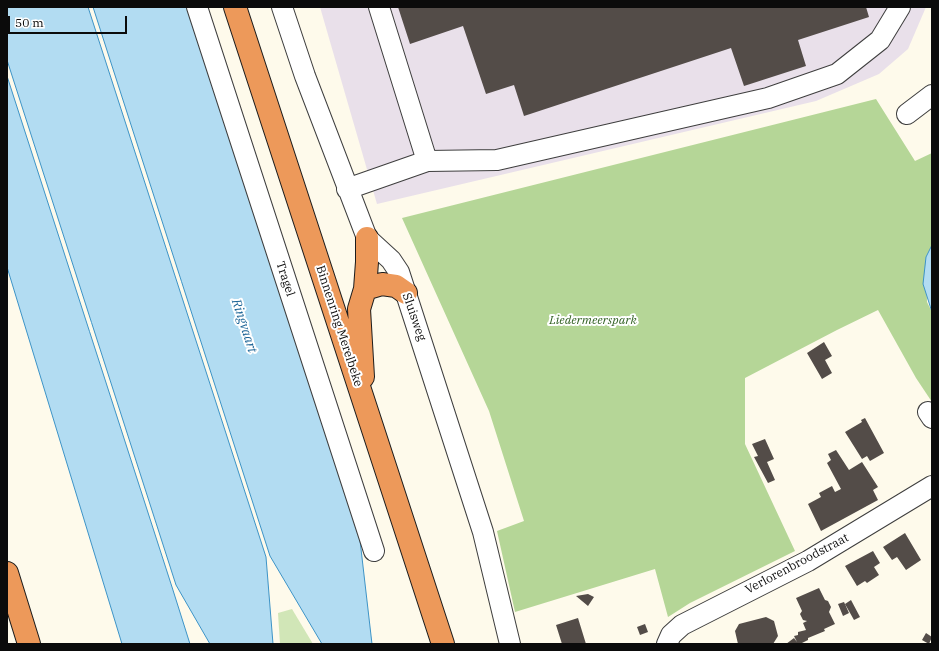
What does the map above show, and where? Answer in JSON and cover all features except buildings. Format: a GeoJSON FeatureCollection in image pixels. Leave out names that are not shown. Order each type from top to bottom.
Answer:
{"type":"FeatureCollection","features":[{"type":"Feature","properties":{"kind":"highway","name":"Binnenring Merelbeke"},"geometry":{"type":"LineString","coordinates":[[235,7],[442,644]]}},
{"type":"Feature","properties":{"kind":"highway"},"geometry":{"type":"LineString","coordinates":[[365,406],[359,309],[365,289],[368,246],[367,238]]}},
{"type":"Feature","properties":{"kind":"highway"},"geometry":{"type":"LineString","coordinates":[[365,289],[382,284],[396,286],[406,293]]}},
{"type":"Feature","properties":{"kind":"highway"},"geometry":{"type":"LineString","coordinates":[[7,573],[29,644]]}},
{"type":"Feature","properties":{"kind":"street","name":"Tragel"},"geometry":{"type":"LineString","coordinates":[[197,7],[374,551]]}},
{"type":"Feature","properties":{"kind":"street","name":"Sluisweg"},"geometry":{"type":"LineString","coordinates":[[282,7],[305,76],[367,238],[391,260],[399,272],[483,532],[510,644]]}},
{"type":"Feature","properties":{"kind":"street"},"geometry":{"type":"LineString","coordinates":[[379,7],[427,161]]}},
{"type":"Feature","properties":{"kind":"street"},"geometry":{"type":"LineString","coordinates":[[347,189],[427,161],[497,160],[768,98],[837,74],[880,40],[900,7]]}},
{"type":"Feature","properties":{"kind":"street"},"geometry":{"type":"LineString","coordinates":[[907,114],[932,95]]}},
{"type":"Feature","properties":{"kind":"street","name":"Verlorenbroodstraat"},"geometry":{"type":"LineString","coordinates":[[667,644],[672,635],[682,625],[808,561],[932,486]]}},
{"type":"Feature","properties":{"kind":"shaded area"},"geometry":{"type":"Polygon","coordinates":[[[320,7],[926,7],[908,49],[879,74],[816,101],[377,204],[320,7]]]}},
{"type":"Feature","properties":{"kind":"green space","name":"Liedermeerspark"},"geometry":{"type":"Polygon","coordinates":[[[876,99],[915,161],[932,153],[932,245],[926,257],[927,302],[932,312],[932,402],[916,378],[878,310],[837,330],[745,378],[745,444],[795,551],[690,603],[668,617],[655,569],[515,612],[497,531],[524,521],[489,411],[402,218],[876,99]]]}},
{"type":"Feature","properties":{"kind":"green space"},"geometry":{"type":"Polygon","coordinates":[[[292,609],[313,644],[280,644],[278,613],[292,609]]]}},
{"type":"Feature","properties":{"kind":"water"},"geometry":{"type":"Polygon","coordinates":[[[7,7],[88,7],[266,557],[273,644],[210,644],[176,585],[7,60],[7,7]]]}},
{"type":"Feature","properties":{"kind":"water","name":"Ringvaart"},"geometry":{"type":"Polygon","coordinates":[[[93,7],[192,7],[358,523],[372,644],[322,644],[270,556],[93,7]]]}},
{"type":"Feature","properties":{"kind":"water"},"geometry":{"type":"Polygon","coordinates":[[[7,76],[190,644],[122,644],[7,267],[7,76]]]}},
{"type":"Feature","properties":{"kind":"water"},"geometry":{"type":"Polygon","coordinates":[[[932,245],[932,312],[923,284],[926,257],[932,245]]]}}]}
